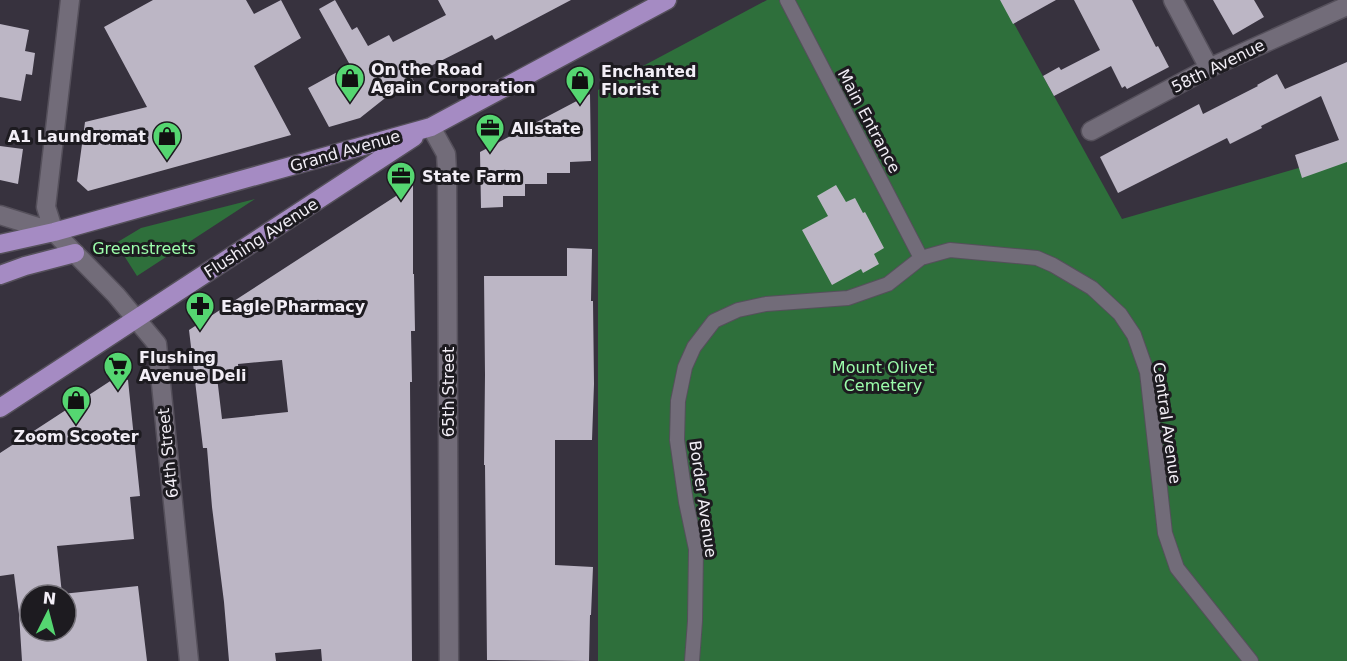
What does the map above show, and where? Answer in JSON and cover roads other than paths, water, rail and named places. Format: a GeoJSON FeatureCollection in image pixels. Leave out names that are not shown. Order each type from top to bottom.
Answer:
{"type":"FeatureCollection","features":[{"type":"Feature","properties":{"kind":"main road","name":"Grand Avenue"},"geometry":{"type":"LineString","coordinates":[[0,244],[54,232],[431,127],[668,0]]}},
{"type":"Feature","properties":{"kind":"main road","name":"Flushing Avenue"},"geometry":{"type":"LineString","coordinates":[[0,408],[431,127]]}},
{"type":"Feature","properties":{"kind":"main road"},"geometry":{"type":"LineString","coordinates":[[0,275],[75,253]]}},
{"type":"Feature","properties":{"kind":"street"},"geometry":{"type":"LineString","coordinates":[[54,232],[46,207],[70,0]]}},
{"type":"Feature","properties":{"kind":"street"},"geometry":{"type":"LineString","coordinates":[[1173,0],[1209,68]]}},
{"type":"Feature","properties":{"kind":"street","name":"58th Avenue"},"geometry":{"type":"LineString","coordinates":[[1091,131],[1209,68],[1347,6]]}},
{"type":"Feature","properties":{"kind":"street","name":"65th Street"},"geometry":{"type":"LineString","coordinates":[[431,127],[446,154],[447,171],[449,661]]}},
{"type":"Feature","properties":{"kind":"street"},"geometry":{"type":"LineString","coordinates":[[0,215],[54,232]]}},
{"type":"Feature","properties":{"kind":"street","name":"64th Street"},"geometry":{"type":"LineString","coordinates":[[54,232],[116,295],[157,344],[189,661]]}},
{"type":"Feature","properties":{"kind":"lane","name":"Main Entrance"},"geometry":{"type":"LineString","coordinates":[[787,0],[921,258]]}},
{"type":"Feature","properties":{"kind":"lane","name":"Central Avenue"},"geometry":{"type":"LineString","coordinates":[[921,258],[950,250],[1037,258],[1092,288],[1120,314],[1134,335],[1147,372],[1165,533],[1170,549],[1177,567],[1251,661]]}},
{"type":"Feature","properties":{"kind":"lane","name":"Border Avenue"},"geometry":{"type":"LineString","coordinates":[[692,661],[696,549],[686,502],[677,440],[677,420],[678,400],[685,367],[694,347],[714,321],[738,310],[766,304],[849,298],[888,284],[921,258]]}},
{"type":"Feature","properties":{"kind":"place","name":"On the Road Again Corporation"},"geometry":{"type":"Point","coordinates":[350,104]}},
{"type":"Feature","properties":{"kind":"place","name":"Enchanted Florist"},"geometry":{"type":"Point","coordinates":[580,106]}},
{"type":"Feature","properties":{"kind":"place","name":"Allstate"},"geometry":{"type":"Point","coordinates":[490,154]}},
{"type":"Feature","properties":{"kind":"place","name":"A1 Laundromat"},"geometry":{"type":"Point","coordinates":[167,162]}},
{"type":"Feature","properties":{"kind":"place","name":"State Farm"},"geometry":{"type":"Point","coordinates":[401,202]}},
{"type":"Feature","properties":{"kind":"place","name":"Eagle Pharmacy"},"geometry":{"type":"Point","coordinates":[200,332]}},
{"type":"Feature","properties":{"kind":"place","name":"Flushing Avenue Deli"},"geometry":{"type":"Point","coordinates":[118,392]}},
{"type":"Feature","properties":{"kind":"place","name":"Zoom Scooter"},"geometry":{"type":"Point","coordinates":[76,426]}},
{"type":"Feature","properties":{"kind":"park label","name":"Greenstreets"},"geometry":{"type":"Point","coordinates":[144,248]}},
{"type":"Feature","properties":{"kind":"park label","name":"Mount Olivet Cemetery"},"geometry":{"type":"Point","coordinates":[883,376]}}]}
